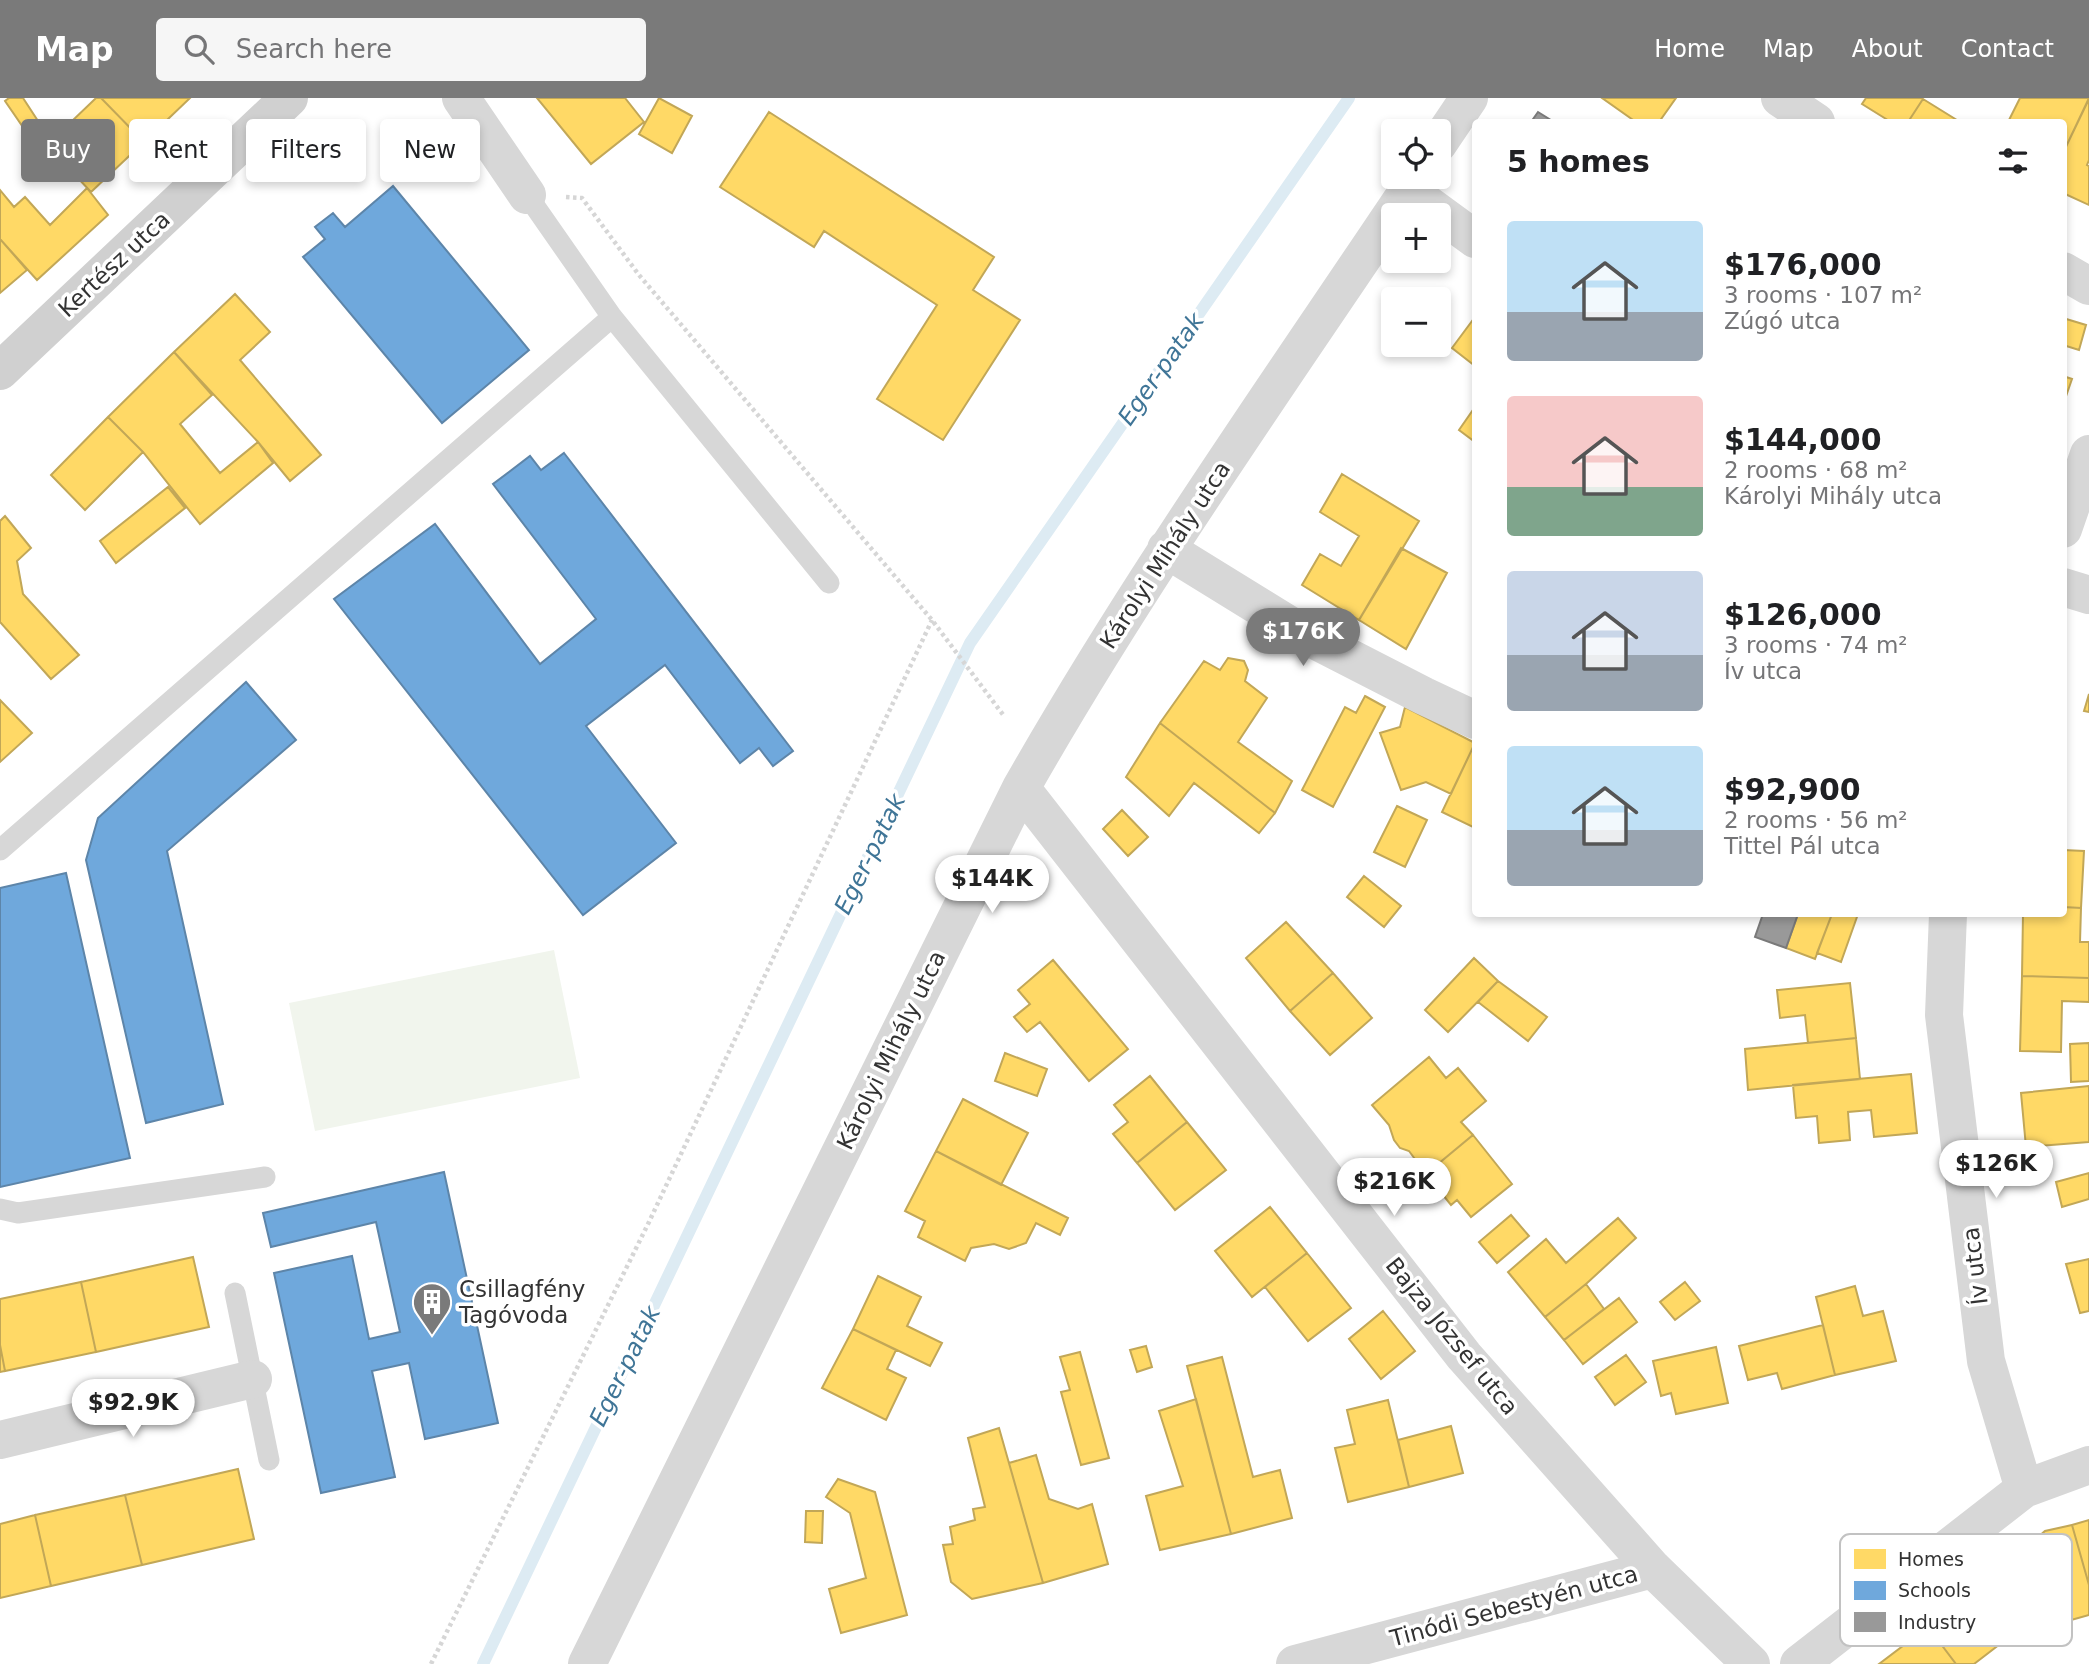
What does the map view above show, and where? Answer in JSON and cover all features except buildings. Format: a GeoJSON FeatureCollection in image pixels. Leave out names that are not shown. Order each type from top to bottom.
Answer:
{"type":"FeatureCollection","features":[{"type":"Feature","properties":{"kind":"street","name":"Kertész utca"},"geometry":{"type":"LineString","coordinates":[[0,372],[289,98]]}},
{"type":"Feature","properties":{"kind":"street"},"geometry":{"type":"LineString","coordinates":[[461,98],[527,195]]}},
{"type":"Feature","properties":{"kind":"street"},"geometry":{"type":"LineString","coordinates":[[1451,125],[1469,98]]}},
{"type":"Feature","properties":{"kind":"street"},"geometry":{"type":"LineString","coordinates":[[1780,98],[1812,119]]}},
{"type":"Feature","properties":{"kind":"street","name":"Károlyi Mihály utca"},"geometry":{"type":"LineString","coordinates":[[587,1664],[1021,788],[1050,736],[1166,549],[1408,189]]}},
{"type":"Feature","properties":{"kind":"street"},"geometry":{"type":"LineString","coordinates":[[1419,189],[1472,236]]}},
{"type":"Feature","properties":{"kind":"street"},"geometry":{"type":"LineString","coordinates":[[2067,273],[2089,286]]}},
{"type":"Feature","properties":{"kind":"street"},"geometry":{"type":"LineString","coordinates":[[2067,517],[2089,454]]}},
{"type":"Feature","properties":{"kind":"street"},"geometry":{"type":"LineString","coordinates":[[1166,549],[1307,636],[1472,718]]}},
{"type":"Feature","properties":{"kind":"street"},"geometry":{"type":"LineString","coordinates":[[2067,588],[2089,595]]}},
{"type":"Feature","properties":{"kind":"street","name":"Bajza József utca"},"geometry":{"type":"LineString","coordinates":[[1021,788],[1464,1356],[1653,1569],[1751,1664]]}},
{"type":"Feature","properties":{"kind":"street","name":"Ív utca"},"geometry":{"type":"LineString","coordinates":[[1948,917],[1944,1015],[1986,1361],[2024,1489]]}},
{"type":"Feature","properties":{"kind":"street"},"geometry":{"type":"LineString","coordinates":[[0,1440],[253,1379]]}},
{"type":"Feature","properties":{"kind":"street"},"geometry":{"type":"LineString","coordinates":[[1966,1534],[2024,1489],[2089,1465]]}},
{"type":"Feature","properties":{"kind":"street","name":"Tinódi Sebestyén utca"},"geometry":{"type":"LineString","coordinates":[[1295,1664],[1653,1569]]}},
{"type":"Feature","properties":{"kind":"street"},"geometry":{"type":"LineString","coordinates":[[1799,1664],[1840,1632]]}},
{"type":"Feature","properties":{"kind":"lane"},"geometry":{"type":"LineString","coordinates":[[527,195],[612,317],[829,583]]}},
{"type":"Feature","properties":{"kind":"lane"},"geometry":{"type":"LineString","coordinates":[[0,850],[612,317]]}},
{"type":"Feature","properties":{"kind":"lane"},"geometry":{"type":"LineString","coordinates":[[0,1209],[18,1213],[265,1177]]}},
{"type":"Feature","properties":{"kind":"lane"},"geometry":{"type":"LineString","coordinates":[[235,1293],[269,1460]]}},
{"type":"Feature","properties":{"kind":"path"},"geometry":{"type":"LineString","coordinates":[[527,195],[582,198],[639,275],[932,620],[1004,716]]}},
{"type":"Feature","properties":{"kind":"path"},"geometry":{"type":"LineString","coordinates":[[431,1664],[649,1222],[932,620]]}},
{"type":"Feature","properties":{"kind":"shaded area"},"geometry":{"type":"Polygon","coordinates":[[[554,950],[580,1078],[315,1131],[289,1003],[554,950]]]}},
{"type":"Feature","properties":{"kind":"waterway","name":"Eger-patak"},"geometry":{"type":"LineString","coordinates":[[483,1664],[970,643],[1349,98]]}},
{"type":"Feature","properties":{"kind":"place","name":"Csillagfény Tagóvoda"},"geometry":{"type":"Point","coordinates":[432,1336]}}]}
